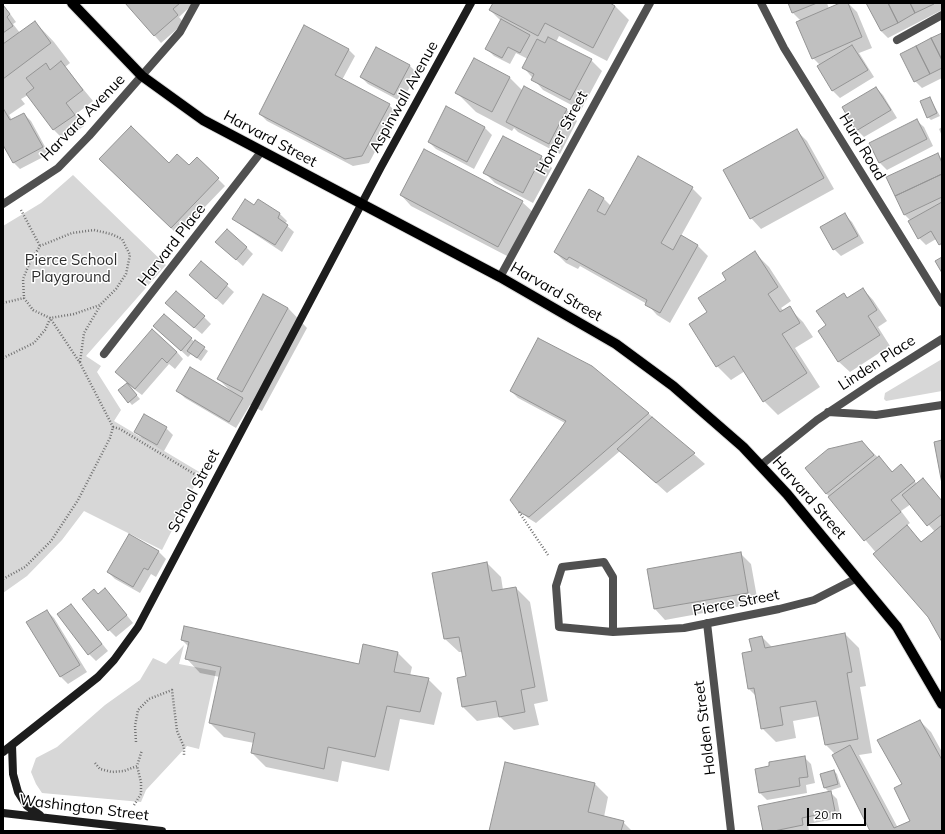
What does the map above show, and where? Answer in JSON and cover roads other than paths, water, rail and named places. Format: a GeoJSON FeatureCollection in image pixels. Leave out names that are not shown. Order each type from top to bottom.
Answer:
{"type":"FeatureCollection","features":[{"type":"Feature","properties":{"kind":"main road","name":"Harvard Street"},"geometry":{"type":"LineString","coordinates":[[72,3],[142,76],[203,120],[361,205],[385,215],[500,277],[616,344],[657,372],[743,447],[761,465],[897,627],[942,704]]}},
{"type":"Feature","properties":{"kind":"main road","name":"Aspinwall Avenue"},"geometry":{"type":"LineString","coordinates":[[361,205],[471,3]]}},
{"type":"Feature","properties":{"kind":"main road","name":"School Street"},"geometry":{"type":"LineString","coordinates":[[3,752],[98,677],[114,660],[138,627],[361,205]]}},
{"type":"Feature","properties":{"kind":"main road"},"geometry":{"type":"LineString","coordinates":[[12,745],[13,774],[18,792],[27,806],[35,813],[45,817]]}},
{"type":"Feature","properties":{"kind":"main road","name":"Washington Street"},"geometry":{"type":"LineString","coordinates":[[3,812],[162,831]]}},
{"type":"Feature","properties":{"kind":"street","name":"Harvard Avenue"},"geometry":{"type":"LineString","coordinates":[[3,204],[58,168],[89,136],[180,32],[196,3]]}},
{"type":"Feature","properties":{"kind":"street","name":"Homer Street"},"geometry":{"type":"LineString","coordinates":[[500,277],[650,3]]}},
{"type":"Feature","properties":{"kind":"street","name":"Hurd Road"},"geometry":{"type":"LineString","coordinates":[[761,3],[784,48],[942,303]]}},
{"type":"Feature","properties":{"kind":"street"},"geometry":{"type":"LineString","coordinates":[[897,40],[942,15]]}},
{"type":"Feature","properties":{"kind":"street","name":"Harvard Place"},"geometry":{"type":"LineString","coordinates":[[104,354],[261,152]]}},
{"type":"Feature","properties":{"kind":"street","name":"Linden Place"},"geometry":{"type":"LineString","coordinates":[[761,465],[828,412],[942,339]]}},
{"type":"Feature","properties":{"kind":"street"},"geometry":{"type":"LineString","coordinates":[[828,412],[876,415],[942,405]]}},
{"type":"Feature","properties":{"kind":"street","name":"Pierce Street"},"geometry":{"type":"LineString","coordinates":[[613,632],[613,577],[604,562],[562,567],[556,586],[559,627],[613,632],[684,628],[779,610],[814,600],[857,578]]}},
{"type":"Feature","properties":{"kind":"street","name":"Holden Street"},"geometry":{"type":"LineString","coordinates":[[707,623],[731,831]]}},
{"type":"Feature","properties":{"kind":"park label","name":"Pierce School Playground"},"geometry":{"type":"Point","coordinates":[71,268]}}]}
